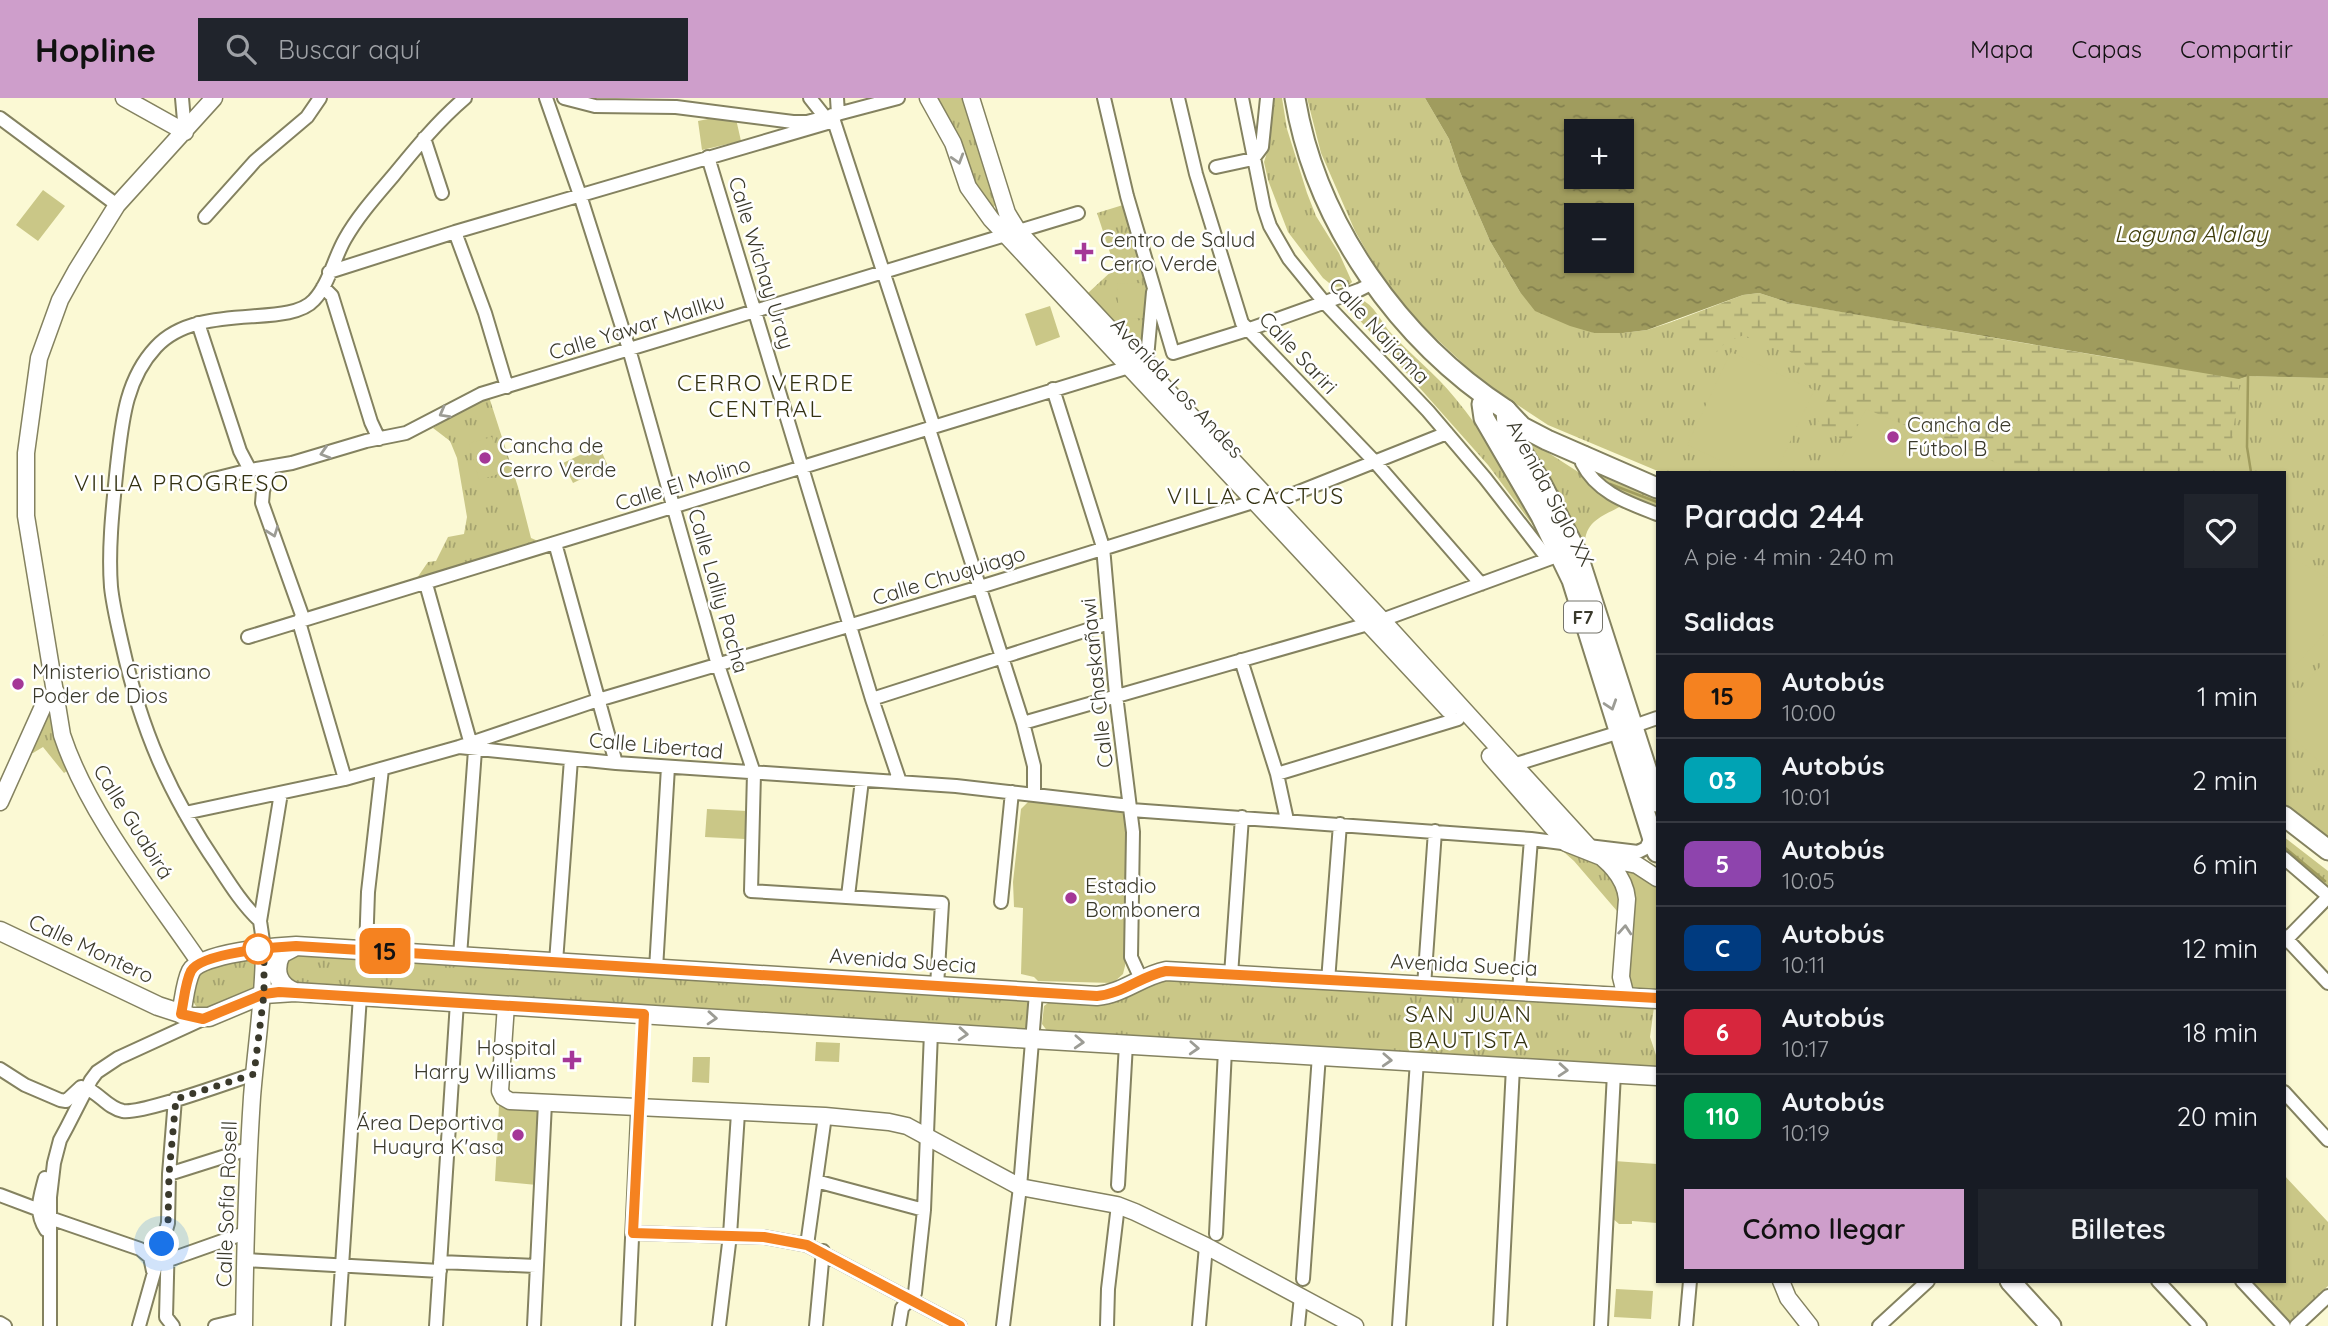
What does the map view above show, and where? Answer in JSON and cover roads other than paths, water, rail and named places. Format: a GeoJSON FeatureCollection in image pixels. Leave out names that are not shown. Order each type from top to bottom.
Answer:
{"type":"FeatureCollection","features":[{"type":"Feature","properties":{"kind":"main road"},"geometry":{"type":"LineString","coordinates":[[1295,98],[1308,150],[1324,195],[1350,245],[1373,282],[1429,348],[1506,410],[1522,427],[1656,477]]}},
{"type":"Feature","properties":{"kind":"main road","name":"Avenida Siglo XX"},"geometry":{"type":"LineString","coordinates":[[1487,397],[1482,404],[1484,418],[1555,557],[1572,580],[1656,800]]}},
{"type":"Feature","properties":{"kind":"main road","name":"Avenida Siglo XX"},"geometry":{"type":"LineString","coordinates":[[1506,410],[1510,433],[1540,481],[1577,553],[1627,729],[1655,843]]}},
{"type":"Feature","properties":{"kind":"main road"},"geometry":{"type":"LineString","coordinates":[[1585,452],[1656,488]]}},
{"type":"Feature","properties":{"kind":"main road"},"geometry":{"type":"LineString","coordinates":[[2286,818],[2328,850]]}},
{"type":"Feature","properties":{"kind":"main road"},"geometry":{"type":"LineString","coordinates":[[2286,832],[2328,865]]}},
{"type":"Feature","properties":{"kind":"main road","name":"Calle Montero"},"geometry":{"type":"LineString","coordinates":[[0,931],[158,1006],[203,1019]]}},
{"type":"Feature","properties":{"kind":"main road"},"geometry":{"type":"LineString","coordinates":[[295,992],[285,988],[277,972],[281,954],[296,946]]}},
{"type":"Feature","properties":{"kind":"main road","name":"Avenida Suecia"},"geometry":{"type":"LineString","coordinates":[[200,963],[264,948],[296,946],[1105,996],[1166,971],[1656,999]]}},
{"type":"Feature","properties":{"kind":"main road"},"geometry":{"type":"LineString","coordinates":[[181,1014],[190,973],[200,963]]}},
{"type":"Feature","properties":{"kind":"main road"},"geometry":{"type":"LineString","coordinates":[[203,1019],[264,994],[295,992],[1656,1076]]}},
{"type":"Feature","properties":{"kind":"main road"},"geometry":{"type":"LineString","coordinates":[[1996,1283],[2035,1326]]}},
{"type":"Feature","properties":{"kind":"main road"},"geometry":{"type":"LineString","coordinates":[[2012,1283],[2051,1326]]}},
{"type":"Feature","properties":{"kind":"street"},"geometry":{"type":"LineString","coordinates":[[124,98],[185,132]]}},
{"type":"Feature","properties":{"kind":"street"},"geometry":{"type":"LineString","coordinates":[[181,98],[185,132]]}},
{"type":"Feature","properties":{"kind":"street","name":"Calle Guabirá"},"geometry":{"type":"LineString","coordinates":[[200,963],[113,835],[78,778],[62,735],[26,516],[26,453],[39,358],[60,300],[117,205],[214,98]]}},
{"type":"Feature","properties":{"kind":"street"},"geometry":{"type":"LineString","coordinates":[[205,217],[255,161],[307,117],[320,98]]}},
{"type":"Feature","properties":{"kind":"street"},"geometry":{"type":"LineString","coordinates":[[260,921],[246,908],[194,831],[157,759],[139,713],[117,622],[111,569],[121,429],[131,387],[143,362],[164,339],[181,329],[232,317],[300,310],[313,302],[323,287],[345,239],[364,209],[424,138],[465,98]]}},
{"type":"Feature","properties":{"kind":"street","name":"Calle Lalliy Pacha"},"geometry":{"type":"LineString","coordinates":[[546,98],[629,349],[718,665],[754,774],[751,891],[848,897]]}},
{"type":"Feature","properties":{"kind":"street"},"geometry":{"type":"LineString","coordinates":[[564,98],[676,107],[793,122],[832,117]]}},
{"type":"Feature","properties":{"kind":"street"},"geometry":{"type":"LineString","coordinates":[[810,98],[832,117],[884,272],[1023,723],[1034,766],[1034,795]]}},
{"type":"Feature","properties":{"kind":"street"},"geometry":{"type":"LineString","coordinates":[[832,117],[837,98]]}},
{"type":"Feature","properties":{"kind":"street"},"geometry":{"type":"LineString","coordinates":[[328,272],[898,98]]}},
{"type":"Feature","properties":{"kind":"street","name":"Avenida Los Andes"},"geometry":{"type":"LineString","coordinates":[[928,98],[953,143],[968,187],[1138,368],[1271,503],[1566,844],[1604,858],[1637,865],[1656,877]]}},
{"type":"Feature","properties":{"kind":"street"},"geometry":{"type":"LineString","coordinates":[[971,98],[1011,232]]}},
{"type":"Feature","properties":{"kind":"street"},"geometry":{"type":"LineString","coordinates":[[1104,98],[1127,196],[1173,353],[1247,330],[1359,290],[1373,282]]}},
{"type":"Feature","properties":{"kind":"street","name":"Calle Sariri"},"geometry":{"type":"LineString","coordinates":[[1178,98],[1189,177],[1242,323],[1375,462],[1481,583]]}},
{"type":"Feature","properties":{"kind":"street","name":"Calle Naijama"},"geometry":{"type":"LineString","coordinates":[[1242,98],[1253,159],[1270,226],[1289,259],[1324,302],[1447,433],[1555,557]]}},
{"type":"Feature","properties":{"kind":"street"},"geometry":{"type":"LineString","coordinates":[[1216,167],[1253,159],[1262,147],[1267,98]]}},
{"type":"Feature","properties":{"kind":"street"},"geometry":{"type":"LineString","coordinates":[[0,118],[117,205]]}},
{"type":"Feature","properties":{"kind":"street"},"geometry":{"type":"LineString","coordinates":[[424,138],[442,193]]}},
{"type":"Feature","properties":{"kind":"street","name":"Calle Wichay Uray"},"geometry":{"type":"LineString","coordinates":[[708,157],[872,699],[900,782]]}},
{"type":"Feature","properties":{"kind":"street","name":"Calle Yawar Mallku"},"geometry":{"type":"LineString","coordinates":[[210,480],[270,468],[415,429],[481,394],[1078,213]]}},
{"type":"Feature","properties":{"kind":"street"},"geometry":{"type":"LineString","coordinates":[[455,232],[485,313],[507,387]]}},
{"type":"Feature","properties":{"kind":"street"},"geometry":{"type":"LineString","coordinates":[[1138,368],[1154,285]]}},
{"type":"Feature","properties":{"kind":"street"},"geometry":{"type":"LineString","coordinates":[[323,287],[331,296],[371,422],[379,439]]}},
{"type":"Feature","properties":{"kind":"street"},"geometry":{"type":"LineString","coordinates":[[198,323],[240,451],[250,470]]}},
{"type":"Feature","properties":{"kind":"street","name":"Avenida Los Andes"},"geometry":{"type":"LineString","coordinates":[[1138,368],[1253,502],[1375,622],[1588,846],[1604,858],[1626,887],[1621,977],[1626,997]]}},
{"type":"Feature","properties":{"kind":"street","name":"Calle El Molino"},"geometry":{"type":"LineString","coordinates":[[248,637],[1053,389],[1138,368]]}},
{"type":"Feature","properties":{"kind":"street","name":"Calle Chaskañawi"},"geometry":{"type":"LineString","coordinates":[[1053,389],[1103,547],[1116,695],[1133,832],[1131,957],[1141,979]]}},
{"type":"Feature","properties":{"kind":"street","name":"Calle Chuquiago"},"geometry":{"type":"LineString","coordinates":[[468,746],[598,700],[980,587],[1103,547],[1253,502],[1271,503],[1447,433]]}},
{"type":"Feature","properties":{"kind":"street"},"geometry":{"type":"LineString","coordinates":[[1585,452],[1582,463],[1585,470],[1609,494],[1656,514]]}},
{"type":"Feature","properties":{"kind":"street"},"geometry":{"type":"LineString","coordinates":[[270,468],[262,503],[302,615],[299,622],[345,779]]}},
{"type":"Feature","properties":{"kind":"street"},"geometry":{"type":"LineString","coordinates":[[555,543],[616,764]]}},
{"type":"Feature","properties":{"kind":"street"},"geometry":{"type":"LineString","coordinates":[[1023,723],[1375,622],[1555,557]]}},
{"type":"Feature","properties":{"kind":"street"},"geometry":{"type":"LineString","coordinates":[[426,584],[468,746],[460,956]]}},
{"type":"Feature","properties":{"kind":"street"},"geometry":{"type":"LineString","coordinates":[[872,699],[1110,623]]}},
{"type":"Feature","properties":{"kind":"street"},"geometry":{"type":"LineString","coordinates":[[1241,660],[1277,775],[1287,820]]}},
{"type":"Feature","properties":{"kind":"street"},"geometry":{"type":"LineString","coordinates":[[1,794],[46,702],[56,692]]}},
{"type":"Feature","properties":{"kind":"street"},"geometry":{"type":"LineString","coordinates":[[1513,765],[1656,718]]}},
{"type":"Feature","properties":{"kind":"street"},"geometry":{"type":"LineString","coordinates":[[1277,775],[1458,719]]}},
{"type":"Feature","properties":{"kind":"street","name":"Calle Libertad"},"geometry":{"type":"LineString","coordinates":[[185,813],[345,779],[468,746],[616,764],[900,782],[1012,792],[1130,808],[1531,839],[1638,852],[1655,843]]}},
{"type":"Feature","properties":{"kind":"street"},"geometry":{"type":"LineString","coordinates":[[556,962],[571,759]]}},
{"type":"Feature","properties":{"kind":"street"},"geometry":{"type":"LineString","coordinates":[[656,969],[668,767]]}},
{"type":"Feature","properties":{"kind":"street"},"geometry":{"type":"LineString","coordinates":[[366,950],[368,892],[382,769]]}},
{"type":"Feature","properties":{"kind":"street"},"geometry":{"type":"LineString","coordinates":[[862,780],[848,897],[942,903],[937,986]]}},
{"type":"Feature","properties":{"kind":"street"},"geometry":{"type":"LineString","coordinates":[[1001,902],[1012,792]]}},
{"type":"Feature","properties":{"kind":"street","name":"Calle Sofía Rosell"},"geometry":{"type":"LineString","coordinates":[[244,1323],[248,1149],[264,994],[264,948],[260,921],[281,793]]}},
{"type":"Feature","properties":{"kind":"street"},"geometry":{"type":"LineString","coordinates":[[1231,975],[1242,817]]}},
{"type":"Feature","properties":{"kind":"street"},"geometry":{"type":"LineString","coordinates":[[1328,981],[1340,824]]}},
{"type":"Feature","properties":{"kind":"street"},"geometry":{"type":"LineString","coordinates":[[1424,986],[1436,831]]}},
{"type":"Feature","properties":{"kind":"street"},"geometry":{"type":"LineString","coordinates":[[1519,991],[1531,839]]}},
{"type":"Feature","properties":{"kind":"street"},"geometry":{"type":"LineString","coordinates":[[2286,860],[2328,897],[2286,938]]}},
{"type":"Feature","properties":{"kind":"street"},"geometry":{"type":"LineString","coordinates":[[2286,940],[2328,983]]}},
{"type":"Feature","properties":{"kind":"street"},"geometry":{"type":"LineString","coordinates":[[1003,1326],[1020,1187],[1036,993]]}},
{"type":"Feature","properties":{"kind":"street"},"geometry":{"type":"LineString","coordinates":[[338,1326],[360,996]]}},
{"type":"Feature","properties":{"kind":"street"},"geometry":{"type":"LineString","coordinates":[[436,1326],[457,1002]]}},
{"type":"Feature","properties":{"kind":"street"},"geometry":{"type":"LineString","coordinates":[[506,1005],[500,1091],[503,1097],[510,1101],[825,1116],[907,1126],[1020,1187],[1118,1205],[1211,1240],[1302,1288],[1355,1326]]}},
{"type":"Feature","properties":{"kind":"street"},"geometry":{"type":"LineString","coordinates":[[50,1326],[52,1172],[60,1140],[97,1072],[118,1058],[203,1019]]}},
{"type":"Feature","properties":{"kind":"street"},"geometry":{"type":"LineString","coordinates":[[899,1326],[902,1308],[915,1293],[924,1210],[931,1032]]}},
{"type":"Feature","properties":{"kind":"street"},"geometry":{"type":"LineString","coordinates":[[1118,1185],[1126,1044]]}},
{"type":"Feature","properties":{"kind":"street"},"geometry":{"type":"LineString","coordinates":[[1199,1326],[1211,1240],[1224,1050]]}},
{"type":"Feature","properties":{"kind":"street"},"geometry":{"type":"LineString","coordinates":[[1298,1326],[1319,1055]]}},
{"type":"Feature","properties":{"kind":"street"},"geometry":{"type":"LineString","coordinates":[[1399,1326],[1417,1061]]}},
{"type":"Feature","properties":{"kind":"street"},"geometry":{"type":"LineString","coordinates":[[1500,1326],[1513,1067]]}},
{"type":"Feature","properties":{"kind":"street"},"geometry":{"type":"LineString","coordinates":[[0,1069],[25,1085],[60,1100],[66,1101],[80,1087],[87,1088],[115,1109],[126,1111],[176,1099],[254,1074]]}},
{"type":"Feature","properties":{"kind":"street"},"geometry":{"type":"LineString","coordinates":[[1601,1326],[1614,1073]]}},
{"type":"Feature","properties":{"kind":"street"},"geometry":{"type":"LineString","coordinates":[[2286,1094],[2328,1140]]}},
{"type":"Feature","properties":{"kind":"street"},"geometry":{"type":"LineString","coordinates":[[138,1326],[159,1266],[168,1223],[169,1174],[176,1099]]}},
{"type":"Feature","properties":{"kind":"street"},"geometry":{"type":"LineString","coordinates":[[60,1100],[65,1110],[63,1124],[67,1127]]}},
{"type":"Feature","properties":{"kind":"street"},"geometry":{"type":"LineString","coordinates":[[534,1326],[545,1103]]}},
{"type":"Feature","properties":{"kind":"street"},"geometry":{"type":"LineString","coordinates":[[628,1326],[638,1107]]}},
{"type":"Feature","properties":{"kind":"street"},"geometry":{"type":"LineString","coordinates":[[719,1326],[730,1235],[738,1113]]}},
{"type":"Feature","properties":{"kind":"street"},"geometry":{"type":"LineString","coordinates":[[807,1245],[825,1116]]}},
{"type":"Feature","properties":{"kind":"street"},"geometry":{"type":"LineString","coordinates":[[169,1174],[248,1149]]}},
{"type":"Feature","properties":{"kind":"street"},"geometry":{"type":"LineString","coordinates":[[50,1224],[46,1230],[37,1209],[45,1178],[52,1172]]}},
{"type":"Feature","properties":{"kind":"street"},"geometry":{"type":"LineString","coordinates":[[816,1181],[924,1210]]}},
{"type":"Feature","properties":{"kind":"street"},"geometry":{"type":"LineString","coordinates":[[0,1195],[37,1209]]}},
{"type":"Feature","properties":{"kind":"street"},"geometry":{"type":"LineString","coordinates":[[1107,1326],[1108,1289],[1118,1205]]}},
{"type":"Feature","properties":{"kind":"street"},"geometry":{"type":"LineString","coordinates":[[50,1224],[140,1248],[159,1266],[166,1317],[173,1326]]}},
{"type":"Feature","properties":{"kind":"street"},"geometry":{"type":"LineString","coordinates":[[159,1266],[245,1233]]}},
{"type":"Feature","properties":{"kind":"street"},"geometry":{"type":"LineString","coordinates":[[633,1233],[730,1235],[786,1240],[807,1245],[823,1251],[960,1326]]}},
{"type":"Feature","properties":{"kind":"street"},"geometry":{"type":"LineString","coordinates":[[816,1326],[823,1251]]}},
{"type":"Feature","properties":{"kind":"street"},"geometry":{"type":"LineString","coordinates":[[245,1260],[536,1266]]}},
{"type":"Feature","properties":{"kind":"street"},"geometry":{"type":"LineString","coordinates":[[1686,1326],[1690,1283]]}},
{"type":"Feature","properties":{"kind":"street"},"geometry":{"type":"LineString","coordinates":[[1782,1283],[1788,1298],[1810,1326]]}},
{"type":"Feature","properties":{"kind":"street"},"geometry":{"type":"LineString","coordinates":[[1879,1326],[1926,1283]]}},
{"type":"Feature","properties":{"kind":"street"},"geometry":{"type":"LineString","coordinates":[[2160,1283],[2200,1326]]}},
{"type":"Feature","properties":{"kind":"street"},"geometry":{"type":"LineString","coordinates":[[2244,1283],[2284,1326]]}},
{"type":"Feature","properties":{"kind":"street"},"geometry":{"type":"LineString","coordinates":[[2297,1326],[2328,1296]]}},
{"type":"Feature","properties":{"kind":"street"},"geometry":{"type":"LineString","coordinates":[[0,1323],[5,1326]]}},
{"type":"Feature","properties":{"kind":"street"},"geometry":{"type":"LineString","coordinates":[[215,1326],[244,1323]]}},
{"type":"Feature","properties":{"kind":"water","name":"Laguna Alalay"},"geometry":{"type":"Polygon","coordinates":[[[1425,98],[2328,98],[2328,378],[2248,376],[2239,379],[1790,303],[1759,293],[1743,295],[1647,330],[1594,333],[1535,311],[1520,292],[1490,241],[1460,172],[1449,139],[1425,98]]]}},
{"type":"Feature","properties":{"kind":"waterway"},"geometry":{"type":"LineString","coordinates":[[2248,375],[2247,447],[2251,471]]}},
{"type":"Feature","properties":{"kind":"waterway"},"geometry":{"type":"LineString","coordinates":[[1610,484],[1656,502]]}},
{"type":"Feature","properties":{"kind":"waterway"},"geometry":{"type":"LineString","coordinates":[[2286,849],[2325,881]]}},
{"type":"Feature","properties":{"kind":"place","name":"Centro de Salud Cerro Verde"},"geometry":{"type":"Point","coordinates":[1084,252]}},
{"type":"Feature","properties":{"kind":"place","name":"Cancha de Fútbol B"},"geometry":{"type":"Point","coordinates":[1893,437]}},
{"type":"Feature","properties":{"kind":"place","name":"Cancha de Cerro Verde"},"geometry":{"type":"Point","coordinates":[485,458]}},
{"type":"Feature","properties":{"kind":"place","name":"Mnisterio Cristiano Poder de Dios"},"geometry":{"type":"Point","coordinates":[18,684]}},
{"type":"Feature","properties":{"kind":"place","name":"Estadio Bombonera"},"geometry":{"type":"Point","coordinates":[1071,898]}},
{"type":"Feature","properties":{"kind":"place","name":"Hospital Harry Williams"},"geometry":{"type":"Point","coordinates":[572,1060]}},
{"type":"Feature","properties":{"kind":"place","name":"Área Deportiva Huayra K'asa"},"geometry":{"type":"Point","coordinates":[518,1135]}},
{"type":"Feature","properties":{"kind":"district","name":"CERRO VERDE CENTRAL"},"geometry":{"type":"Point","coordinates":[766,396]}},
{"type":"Feature","properties":{"kind":"district","name":"VILLA PROGRESO"},"geometry":{"type":"Point","coordinates":[182,483]}},
{"type":"Feature","properties":{"kind":"district","name":"VILLA CACTUS"},"geometry":{"type":"Point","coordinates":[1256,496]}},
{"type":"Feature","properties":{"kind":"district","name":"SAN JUAN BAUTISTA"},"geometry":{"type":"Point","coordinates":[1469,1027]}}]}
